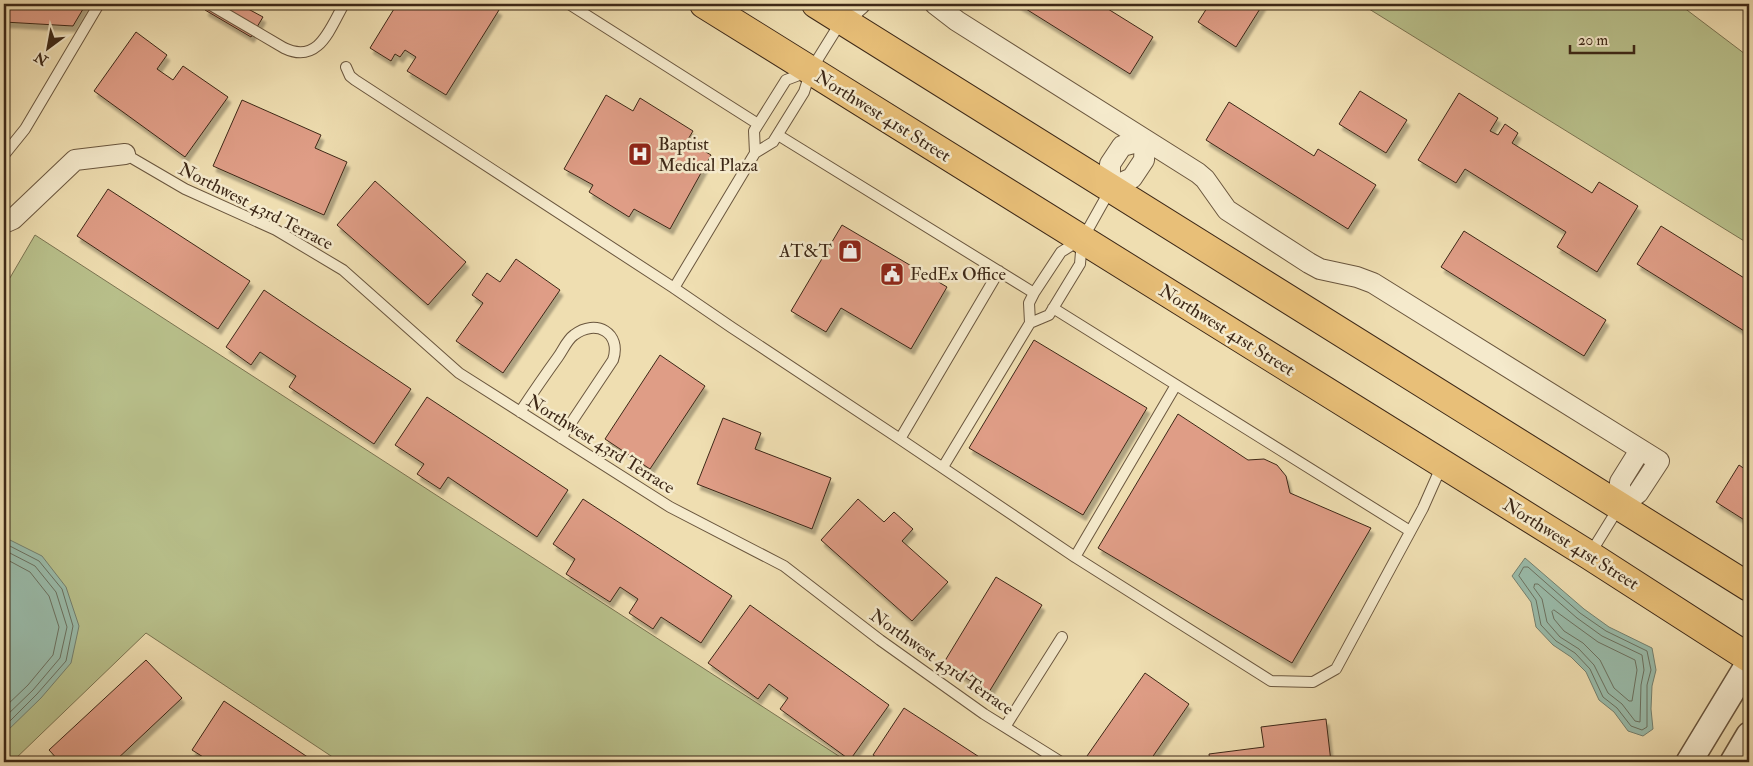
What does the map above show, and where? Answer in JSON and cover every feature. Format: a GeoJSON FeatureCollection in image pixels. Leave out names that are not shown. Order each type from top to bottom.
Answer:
{"type":"FeatureCollection","features":[{"type":"Feature","properties":{"kind":"main road","name":"Northwest 41st Street"},"geometry":{"type":"LineString","coordinates":[[704,4],[1589,555],[1749,658]]}},
{"type":"Feature","properties":{"kind":"main road"},"geometry":{"type":"LineString","coordinates":[[816,4],[849,9],[1110,188],[1749,586]]}},
{"type":"Feature","properties":{"kind":"street"},"geometry":{"type":"LineString","coordinates":[[936,4],[957,20],[1205,179],[1222,204],[1238,218],[1309,263],[1320,269],[1357,277],[1373,283],[1659,461],[1638,493],[1620,506]]}},
{"type":"Feature","properties":{"kind":"street"},"geometry":{"type":"LineString","coordinates":[[1110,188],[1110,164],[1122,146],[1145,140]]}},
{"type":"Feature","properties":{"kind":"street"},"geometry":{"type":"LineString","coordinates":[[4,223],[13,219],[75,160],[125,154]]}},
{"type":"Feature","properties":{"kind":"street"},"geometry":{"type":"LineString","coordinates":[[1620,506],[1620,482],[1640,450]]}},
{"type":"Feature","properties":{"kind":"street"},"geometry":{"type":"LineString","coordinates":[[1689,762],[1749,663]]}},
{"type":"Feature","properties":{"kind":"street"},"geometry":{"type":"LineString","coordinates":[[1733,762],[1749,735]]}},
{"type":"Feature","properties":{"kind":"lane"},"geometry":{"type":"LineString","coordinates":[[4,155],[25,129],[99,4]]}},
{"type":"Feature","properties":{"kind":"lane"},"geometry":{"type":"LineString","coordinates":[[209,4],[284,48],[296,52],[310,52],[320,43],[344,4]]}},
{"type":"Feature","properties":{"kind":"lane"},"geometry":{"type":"LineString","coordinates":[[568,4],[758,124]]}},
{"type":"Feature","properties":{"kind":"lane"},"geometry":{"type":"LineString","coordinates":[[674,288],[755,152],[773,142],[804,92],[811,70],[849,9]]}},
{"type":"Feature","properties":{"kind":"lane"},"geometry":{"type":"LineString","coordinates":[[346,67],[350,76],[355,80],[674,288],[1075,557],[1270,681],[1313,682],[1336,669],[1423,508],[1442,464]]}},
{"type":"Feature","properties":{"kind":"lane"},"geometry":{"type":"LineString","coordinates":[[755,152],[754,131],[786,80],[811,70]]}},
{"type":"Feature","properties":{"kind":"lane"},"geometry":{"type":"LineString","coordinates":[[778,134],[1034,293]]}},
{"type":"Feature","properties":{"kind":"lane","name":"Northwest 43rd Terrace"},"geometry":{"type":"LineString","coordinates":[[125,154],[185,189],[276,230],[343,270],[459,373],[670,507],[784,566],[880,640],[984,714],[1061,762]]}},
{"type":"Feature","properties":{"kind":"lane"},"geometry":{"type":"LineString","coordinates":[[1030,323],[1049,315],[1080,264],[1082,240],[1110,188]]}},
{"type":"Feature","properties":{"kind":"lane"},"geometry":{"type":"LineString","coordinates":[[943,467],[1030,323],[1029,303],[1034,293],[1061,252],[1082,240]]}},
{"type":"Feature","properties":{"kind":"lane"},"geometry":{"type":"LineString","coordinates":[[900,439],[999,271]]}},
{"type":"Feature","properties":{"kind":"lane"},"geometry":{"type":"LineString","coordinates":[[1053,308],[1410,532]]}},
{"type":"Feature","properties":{"kind":"lane"},"geometry":{"type":"LineString","coordinates":[[520,412],[572,337],[589,327],[597,327],[604,330],[614,343],[616,351],[613,360],[561,438]]}},
{"type":"Feature","properties":{"kind":"lane"},"geometry":{"type":"LineString","coordinates":[[1075,557],[1176,385]]}},
{"type":"Feature","properties":{"kind":"lane"},"geometry":{"type":"LineString","coordinates":[[1589,555],[1620,506]]}},
{"type":"Feature","properties":{"kind":"lane"},"geometry":{"type":"LineString","coordinates":[[1005,727],[1062,637]]}},
{"type":"Feature","properties":{"kind":"green space"},"geometry":{"type":"Polygon","coordinates":[[[1361,4],[1679,4],[1749,57],[1749,244],[1361,4]]]}},
{"type":"Feature","properties":{"kind":"green space"},"geometry":{"type":"Polygon","coordinates":[[[35,235],[848,762],[340,762],[146,633],[12,762],[4,762],[4,288],[35,235]]]}},
{"type":"Feature","properties":{"kind":"water"},"geometry":{"type":"Polygon","coordinates":[[[4,537],[42,556],[66,587],[79,626],[71,663],[41,698],[4,734],[4,537]]]}},
{"type":"Feature","properties":{"kind":"water"},"geometry":{"type":"Polygon","coordinates":[[[1525,558],[1584,609],[1609,627],[1652,648],[1656,670],[1652,686],[1651,709],[1653,729],[1643,736],[1628,731],[1614,712],[1599,700],[1586,672],[1571,657],[1553,645],[1536,627],[1531,602],[1512,576],[1525,558]]]}},
{"type":"Feature","properties":{"kind":"building"},"geometry":{"type":"Polygon","coordinates":[[[4,4],[86,4],[73,26],[4,22],[4,4]]]}},
{"type":"Feature","properties":{"kind":"building"},"geometry":{"type":"Polygon","coordinates":[[[209,4],[239,4],[263,17],[251,37],[205,10],[209,4]]]}},
{"type":"Feature","properties":{"kind":"building"},"geometry":{"type":"Polygon","coordinates":[[[397,4],[488,4],[499,10],[446,95],[407,71],[416,57],[405,50],[400,57],[395,54],[391,61],[370,48],[397,4]]]}},
{"type":"Feature","properties":{"kind":"building"},"geometry":{"type":"Polygon","coordinates":[[[1018,4],[1100,4],[1153,37],[1130,74],[1018,4]]]}},
{"type":"Feature","properties":{"kind":"building"},"geometry":{"type":"Polygon","coordinates":[[[1201,4],[1263,4],[1236,47],[1198,22],[1207,8],[1201,4]]]}},
{"type":"Feature","properties":{"kind":"building"},"geometry":{"type":"Polygon","coordinates":[[[136,32],[167,55],[157,69],[173,80],[183,66],[228,97],[185,157],[94,91],[136,32]]]}},
{"type":"Feature","properties":{"kind":"building"},"geometry":{"type":"Polygon","coordinates":[[[1360,91],[1407,120],[1386,153],[1339,124],[1360,91]]]}},
{"type":"Feature","properties":{"kind":"building"},"geometry":{"type":"Polygon","coordinates":[[[1459,93],[1498,118],[1490,131],[1498,135],[1505,124],[1518,133],[1512,143],[1592,193],[1599,182],[1638,206],[1597,272],[1557,247],[1566,232],[1465,169],[1456,183],[1418,160],[1459,93]]]}},
{"type":"Feature","properties":{"kind":"building"},"geometry":{"type":"Polygon","coordinates":[[[606,95],[633,111],[640,98],[693,131],[687,141],[711,155],[670,229],[634,209],[629,217],[589,192],[593,185],[564,169],[606,95]]]}},
{"type":"Feature","properties":{"kind":"building"},"geometry":{"type":"Polygon","coordinates":[[[242,100],[321,135],[315,148],[347,162],[324,215],[213,166],[242,100]]]}},
{"type":"Feature","properties":{"kind":"building"},"geometry":{"type":"Polygon","coordinates":[[[1229,102],[1314,156],[1318,149],[1376,185],[1348,229],[1206,140],[1229,102]]]}},
{"type":"Feature","properties":{"kind":"building"},"geometry":{"type":"Polygon","coordinates":[[[375,181],[466,262],[428,305],[337,225],[375,181]]]}},
{"type":"Feature","properties":{"kind":"building"},"geometry":{"type":"Polygon","coordinates":[[[108,189],[250,281],[218,329],[77,236],[108,189]]]}},
{"type":"Feature","properties":{"kind":"building"},"geometry":{"type":"Polygon","coordinates":[[[842,225],[947,287],[911,349],[841,308],[826,332],[791,311],[842,225]]]}},
{"type":"Feature","properties":{"kind":"building"},"geometry":{"type":"Polygon","coordinates":[[[1661,226],[1749,281],[1749,334],[1637,264],[1661,226]]]}},
{"type":"Feature","properties":{"kind":"building"},"geometry":{"type":"Polygon","coordinates":[[[1464,231],[1606,320],[1584,356],[1441,267],[1464,231]]]}},
{"type":"Feature","properties":{"kind":"building"},"geometry":{"type":"Polygon","coordinates":[[[516,259],[560,290],[503,373],[456,341],[483,303],[472,295],[487,273],[500,282],[516,259]]]}},
{"type":"Feature","properties":{"kind":"building"},"geometry":{"type":"Polygon","coordinates":[[[264,290],[411,389],[374,444],[289,387],[296,376],[260,352],[251,365],[226,347],[264,290]]]}},
{"type":"Feature","properties":{"kind":"building"},"geometry":{"type":"Polygon","coordinates":[[[1034,340],[1147,408],[1083,515],[969,448],[1034,340]]]}},
{"type":"Feature","properties":{"kind":"building"},"geometry":{"type":"Polygon","coordinates":[[[660,355],[705,386],[650,469],[605,439],[660,355]]]}},
{"type":"Feature","properties":{"kind":"building"},"geometry":{"type":"Polygon","coordinates":[[[427,397],[568,490],[537,537],[448,477],[440,489],[417,474],[424,464],[395,445],[427,397]]]}},
{"type":"Feature","properties":{"kind":"building"},"geometry":{"type":"Polygon","coordinates":[[[1178,414],[1248,460],[1264,459],[1277,465],[1286,476],[1290,493],[1371,528],[1292,663],[1098,548],[1178,414]]]}},
{"type":"Feature","properties":{"kind":"building"},"geometry":{"type":"Polygon","coordinates":[[[723,418],[761,433],[755,449],[831,478],[812,529],[697,484],[723,418]]]}},
{"type":"Feature","properties":{"kind":"building"},"geometry":{"type":"Polygon","coordinates":[[[1739,465],[1749,472],[1749,523],[1716,502],[1739,465]]]}},
{"type":"Feature","properties":{"kind":"building"},"geometry":{"type":"Polygon","coordinates":[[[583,499],[732,596],[701,643],[661,617],[653,629],[629,613],[638,599],[620,587],[610,602],[566,574],[575,559],[553,544],[583,499]]]}},
{"type":"Feature","properties":{"kind":"building"},"geometry":{"type":"Polygon","coordinates":[[[858,499],[884,522],[894,512],[913,529],[902,541],[948,582],[912,621],[821,540],[858,499]]]}},
{"type":"Feature","properties":{"kind":"building"},"geometry":{"type":"Polygon","coordinates":[[[996,577],[1042,605],[989,692],[943,664],[996,577]]]}},
{"type":"Feature","properties":{"kind":"building"},"geometry":{"type":"Polygon","coordinates":[[[750,605],[889,705],[850,760],[780,709],[788,698],[769,684],[758,699],[708,663],[750,605]]]}},
{"type":"Feature","properties":{"kind":"building"},"geometry":{"type":"Polygon","coordinates":[[[146,660],[182,698],[114,762],[60,762],[49,750],[146,660]]]}},
{"type":"Feature","properties":{"kind":"building"},"geometry":{"type":"Polygon","coordinates":[[[1145,673],[1189,704],[1149,762],[1096,762],[1087,756],[1145,673]]]}},
{"type":"Feature","properties":{"kind":"building"},"geometry":{"type":"Polygon","coordinates":[[[224,701],[315,762],[211,762],[192,750],[224,701]]]}},
{"type":"Feature","properties":{"kind":"building"},"geometry":{"type":"Polygon","coordinates":[[[904,708],[987,762],[884,762],[873,755],[904,708]]]}},
{"type":"Feature","properties":{"kind":"building"},"geometry":{"type":"Polygon","coordinates":[[[1326,719],[1331,762],[1210,762],[1209,754],[1264,747],[1261,727],[1326,719]]]}},
{"type":"Feature","properties":{"kind":"place","name":"Baptist Medical Plaza"},"geometry":{"type":"Point","coordinates":[640,154]}},
{"type":"Feature","properties":{"kind":"place","name":"AT&T"},"geometry":{"type":"Point","coordinates":[850,251]}},
{"type":"Feature","properties":{"kind":"place","name":"FedEx Office"},"geometry":{"type":"Point","coordinates":[892,274]}}]}
